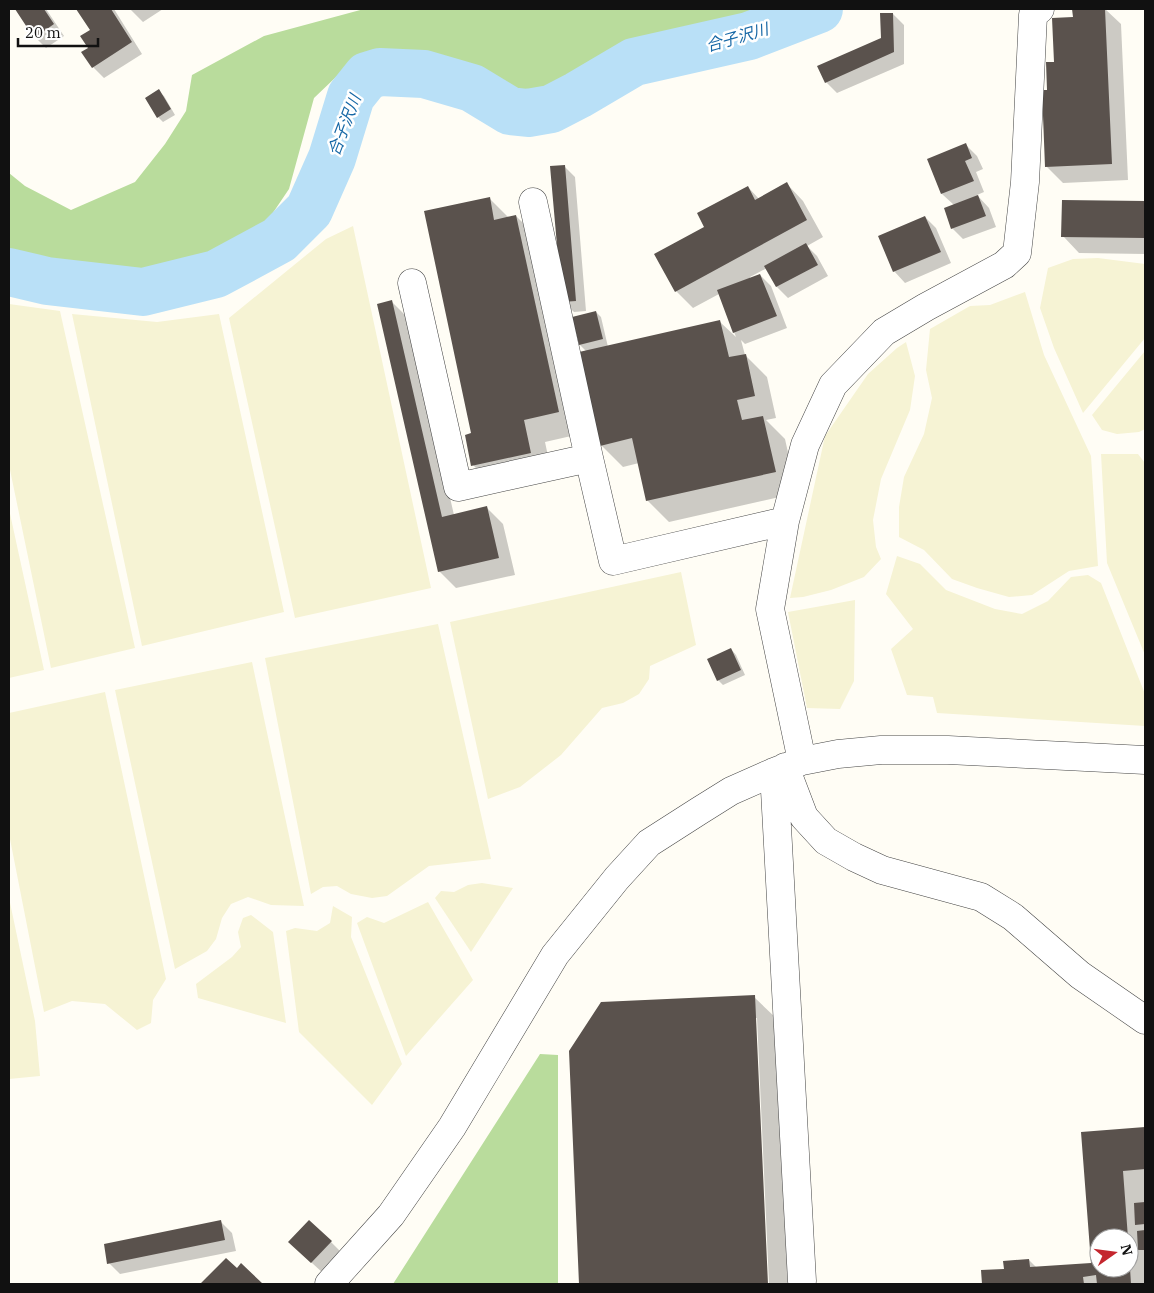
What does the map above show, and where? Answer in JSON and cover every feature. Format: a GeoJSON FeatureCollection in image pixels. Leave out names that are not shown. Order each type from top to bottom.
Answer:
{"type":"FeatureCollection","features":[{"type":"Feature","properties":{"kind":"street"},"geometry":{"type":"LineString","coordinates":[[802,1281],[787,766],[770,609],[785,522],[805,445],[833,385],[884,332],[1004,265],[1017,253],[1025,182],[1034,16],[1040,9]]}},
{"type":"Feature","properties":{"kind":"street"},"geometry":{"type":"LineString","coordinates":[[533,202],[612,561],[785,522]]}},
{"type":"Feature","properties":{"kind":"street"},"geometry":{"type":"LineString","coordinates":[[412,283],[458,487],[590,458]]}},
{"type":"Feature","properties":{"kind":"street"},"geometry":{"type":"LineString","coordinates":[[329,1284],[391,1216],[452,1127],[555,955],[617,878],[649,843],[731,791],[787,766],[838,754],[881,750],[948,750],[1145,760]]}},
{"type":"Feature","properties":{"kind":"street"},"geometry":{"type":"LineString","coordinates":[[787,766],[804,817],[826,841],[882,870],[981,897],[1013,917],[1080,975],[1145,1020]]}},
{"type":"Feature","properties":{"kind":"shaded area"},"geometry":{"type":"Polygon","coordinates":[[[353,226],[431,588],[295,618],[229,318],[326,239],[353,226]]]}},
{"type":"Feature","properties":{"kind":"shaded area"},"geometry":{"type":"Polygon","coordinates":[[[1098,258],[1145,264],[1145,338],[1083,413],[1054,348],[1040,308],[1048,268],[1073,259],[1098,258]]]}},
{"type":"Feature","properties":{"kind":"shaded area"},"geometry":{"type":"Polygon","coordinates":[[[1025,292],[1044,355],[1091,456],[1098,566],[1069,571],[1032,595],[1009,597],[952,579],[924,550],[899,537],[899,507],[904,477],[924,434],[932,398],[926,370],[930,329],[970,306],[990,305],[1025,292]]]}},
{"type":"Feature","properties":{"kind":"shaded area"},"geometry":{"type":"Polygon","coordinates":[[[9,304],[60,311],[135,648],[51,668],[9,465],[9,304]]]}},
{"type":"Feature","properties":{"kind":"shaded area"},"geometry":{"type":"Polygon","coordinates":[[[72,314],[157,322],[219,314],[284,612],[142,646],[72,314]]]}},
{"type":"Feature","properties":{"kind":"shaded area"},"geometry":{"type":"Polygon","coordinates":[[[906,342],[915,376],[910,410],[881,479],[873,520],[876,547],[881,559],[864,577],[831,590],[803,597],[790,598],[825,436],[868,374],[906,342]]]}},
{"type":"Feature","properties":{"kind":"shaded area"},"geometry":{"type":"Polygon","coordinates":[[[1145,351],[1145,429],[1139,432],[1117,434],[1102,430],[1092,415],[1145,351]]]}},
{"type":"Feature","properties":{"kind":"shaded area"},"geometry":{"type":"Polygon","coordinates":[[[1101,454],[1138,454],[1145,463],[1145,655],[1107,563],[1101,454]]]}},
{"type":"Feature","properties":{"kind":"shaded area"},"geometry":{"type":"Polygon","coordinates":[[[9,509],[44,670],[9,678],[9,509]]]}},
{"type":"Feature","properties":{"kind":"shaded area"},"geometry":{"type":"Polygon","coordinates":[[[897,556],[920,564],[946,590],[995,609],[1022,614],[1048,601],[1071,577],[1088,575],[1101,583],[1145,694],[1145,726],[937,713],[933,697],[907,695],[891,649],[913,629],[886,594],[897,556]]]}},
{"type":"Feature","properties":{"kind":"shaded area"},"geometry":{"type":"Polygon","coordinates":[[[681,572],[696,645],[650,666],[649,679],[639,694],[623,703],[602,708],[561,755],[520,787],[488,799],[450,622],[681,572]]]}},
{"type":"Feature","properties":{"kind":"shaded area"},"geometry":{"type":"Polygon","coordinates":[[[855,600],[854,681],[840,709],[807,708],[788,612],[855,600]]]}},
{"type":"Feature","properties":{"kind":"shaded area"},"geometry":{"type":"Polygon","coordinates":[[[438,624],[491,859],[429,866],[387,896],[372,898],[351,894],[337,886],[323,887],[311,894],[265,658],[438,624]]]}},
{"type":"Feature","properties":{"kind":"shaded area"},"geometry":{"type":"Polygon","coordinates":[[[252,662],[304,906],[271,905],[248,897],[231,904],[222,918],[216,939],[207,951],[175,969],[115,690],[252,662]]]}},
{"type":"Feature","properties":{"kind":"shaded area"},"geometry":{"type":"Polygon","coordinates":[[[105,692],[166,979],[153,1000],[151,1023],[137,1030],[105,1004],[72,1001],[44,1012],[9,834],[9,713],[105,692]]]}},
{"type":"Feature","properties":{"kind":"shaded area"},"geometry":{"type":"Polygon","coordinates":[[[482,883],[513,888],[471,952],[435,898],[441,891],[454,892],[468,885],[482,883]]]}},
{"type":"Feature","properties":{"kind":"shaded area"},"geometry":{"type":"Polygon","coordinates":[[[9,898],[35,1021],[40,1076],[9,1079],[9,898]]]}},
{"type":"Feature","properties":{"kind":"shaded area"},"geometry":{"type":"Polygon","coordinates":[[[428,902],[473,980],[406,1056],[357,923],[367,917],[384,923],[428,902]]]}},
{"type":"Feature","properties":{"kind":"shaded area"},"geometry":{"type":"Polygon","coordinates":[[[333,906],[352,917],[351,937],[402,1064],[372,1105],[299,1032],[286,931],[295,928],[317,931],[330,923],[333,906]]]}},
{"type":"Feature","properties":{"kind":"shaded area"},"geometry":{"type":"Polygon","coordinates":[[[251,915],[273,932],[286,1023],[198,998],[196,984],[232,957],[241,947],[238,932],[243,918],[251,915]]]}},
{"type":"Feature","properties":{"kind":"green space"},"geometry":{"type":"Polygon","coordinates":[[[364,9],[774,9],[721,29],[694,36],[609,65],[560,100],[511,100],[481,79],[437,57],[358,56],[314,98],[289,189],[262,229],[218,252],[131,276],[57,272],[9,255],[9,173],[25,186],[71,210],[135,182],[165,144],[186,111],[192,75],[264,36],[364,9]]]}},
{"type":"Feature","properties":{"kind":"green space"},"geometry":{"type":"Polygon","coordinates":[[[540,1054],[558,1055],[558,1284],[393,1284],[540,1054]]]}},
{"type":"Feature","properties":{"kind":"building"},"geometry":{"type":"Polygon","coordinates":[[[15,9],[44,9],[54,24],[34,38],[15,9]]]}},
{"type":"Feature","properties":{"kind":"building"},"geometry":{"type":"Polygon","coordinates":[[[76,9],[111,9],[132,42],[92,68],[81,52],[88,48],[80,36],[90,30],[76,9]]]}},
{"type":"Feature","properties":{"kind":"building"},"geometry":{"type":"Polygon","coordinates":[[[1072,9],[1105,9],[1112,164],[1045,167],[1042,90],[1047,90],[1046,62],[1054,62],[1052,18],[1073,17],[1072,9]]]}},
{"type":"Feature","properties":{"kind":"building"},"geometry":{"type":"Polygon","coordinates":[[[880,13],[893,13],[894,52],[825,83],[817,66],[881,38],[880,13]]]}},
{"type":"Feature","properties":{"kind":"building"},"geometry":{"type":"Polygon","coordinates":[[[159,89],[171,109],[157,118],[145,98],[159,89]]]}},
{"type":"Feature","properties":{"kind":"building"},"geometry":{"type":"Polygon","coordinates":[[[966,143],[972,158],[965,161],[974,181],[941,194],[927,159],[966,143]]]}},
{"type":"Feature","properties":{"kind":"building"},"geometry":{"type":"Polygon","coordinates":[[[565,165],[576,301],[562,302],[550,166],[565,165]]]}},
{"type":"Feature","properties":{"kind":"building"},"geometry":{"type":"Polygon","coordinates":[[[787,182],[807,220],[675,292],[654,254],[704,227],[697,213],[748,186],[755,200],[787,182]]]}},
{"type":"Feature","properties":{"kind":"building"},"geometry":{"type":"Polygon","coordinates":[[[978,195],[986,216],[951,229],[944,208],[978,195]]]}},
{"type":"Feature","properties":{"kind":"building"},"geometry":{"type":"Polygon","coordinates":[[[490,197],[494,220],[516,215],[559,412],[524,420],[531,453],[471,466],[465,435],[471,433],[424,211],[490,197]]]}},
{"type":"Feature","properties":{"kind":"building"},"geometry":{"type":"Polygon","coordinates":[[[1062,200],[1145,201],[1145,238],[1061,237],[1062,200]]]}},
{"type":"Feature","properties":{"kind":"building"},"geometry":{"type":"Polygon","coordinates":[[[925,216],[941,252],[893,272],[878,236],[925,216]]]}},
{"type":"Feature","properties":{"kind":"building"},"geometry":{"type":"Polygon","coordinates":[[[806,243],[818,265],[776,287],[764,266],[806,243]]]}},
{"type":"Feature","properties":{"kind":"building"},"geometry":{"type":"Polygon","coordinates":[[[760,274],[777,316],[733,333],[717,290],[760,274]]]}},
{"type":"Feature","properties":{"kind":"building"},"geometry":{"type":"Polygon","coordinates":[[[392,300],[442,517],[487,506],[499,558],[438,572],[377,304],[392,300]]]}},
{"type":"Feature","properties":{"kind":"building"},"geometry":{"type":"Polygon","coordinates":[[[596,311],[603,339],[579,345],[572,317],[596,311]]]}},
{"type":"Feature","properties":{"kind":"building"},"geometry":{"type":"Polygon","coordinates":[[[720,320],[729,357],[746,354],[755,396],[737,400],[742,420],[763,416],[776,472],[646,501],[632,438],[600,446],[579,352],[720,320]]]}},
{"type":"Feature","properties":{"kind":"building"},"geometry":{"type":"Polygon","coordinates":[[[731,648],[741,670],[717,681],[707,659],[731,648]]]}},
{"type":"Feature","properties":{"kind":"building"},"geometry":{"type":"Polygon","coordinates":[[[755,995],[768,1284],[579,1284],[569,1051],[601,1002],[755,995]]]}},
{"type":"Feature","properties":{"kind":"building"},"geometry":{"type":"Polygon","coordinates":[[[1145,1127],[1145,1169],[1123,1171],[1127,1228],[1089,1228],[1089,1237],[1081,1132],[1145,1127]]]}},
{"type":"Feature","properties":{"kind":"building"},"geometry":{"type":"Polygon","coordinates":[[[1145,1202],[1145,1224],[1135,1225],[1134,1203],[1145,1202]]]}},
{"type":"Feature","properties":{"kind":"building"},"geometry":{"type":"Polygon","coordinates":[[[221,1220],[225,1240],[107,1264],[104,1244],[221,1220]]]}},
{"type":"Feature","properties":{"kind":"building"},"geometry":{"type":"Polygon","coordinates":[[[309,1220],[332,1241],[311,1263],[288,1242],[309,1220]]]}},
{"type":"Feature","properties":{"kind":"building"},"geometry":{"type":"Polygon","coordinates":[[[1145,1230],[1145,1250],[1139,1250],[1139,1231],[1145,1230]]]}},
{"type":"Feature","properties":{"kind":"building"},"geometry":{"type":"Polygon","coordinates":[[[226,1258],[237,1268],[241,1263],[263,1284],[200,1284],[226,1258]]]}},
{"type":"Feature","properties":{"kind":"building"},"geometry":{"type":"Polygon","coordinates":[[[1029,1259],[1030,1267],[1089,1263],[1089,1276],[1083,1277],[1084,1284],[982,1284],[981,1270],[1004,1269],[1003,1261],[1029,1259]]]}},
{"type":"Feature","properties":{"kind":"building"},"geometry":{"type":"Polygon","coordinates":[[[1096,1278],[1131,1278],[1131,1284],[1097,1284],[1096,1278]]]}},
{"type":"Feature","properties":{"kind":"waterway","name":"合子沢川"},"geometry":{"type":"LineString","coordinates":[[9,272],[47,281],[143,292],[216,274],[279,240],[309,210],[332,158],[351,96],[367,76],[380,72],[424,74],[472,88],[510,111],[528,113],[551,109],[634,62],[749,36],[819,9]]}}]}
